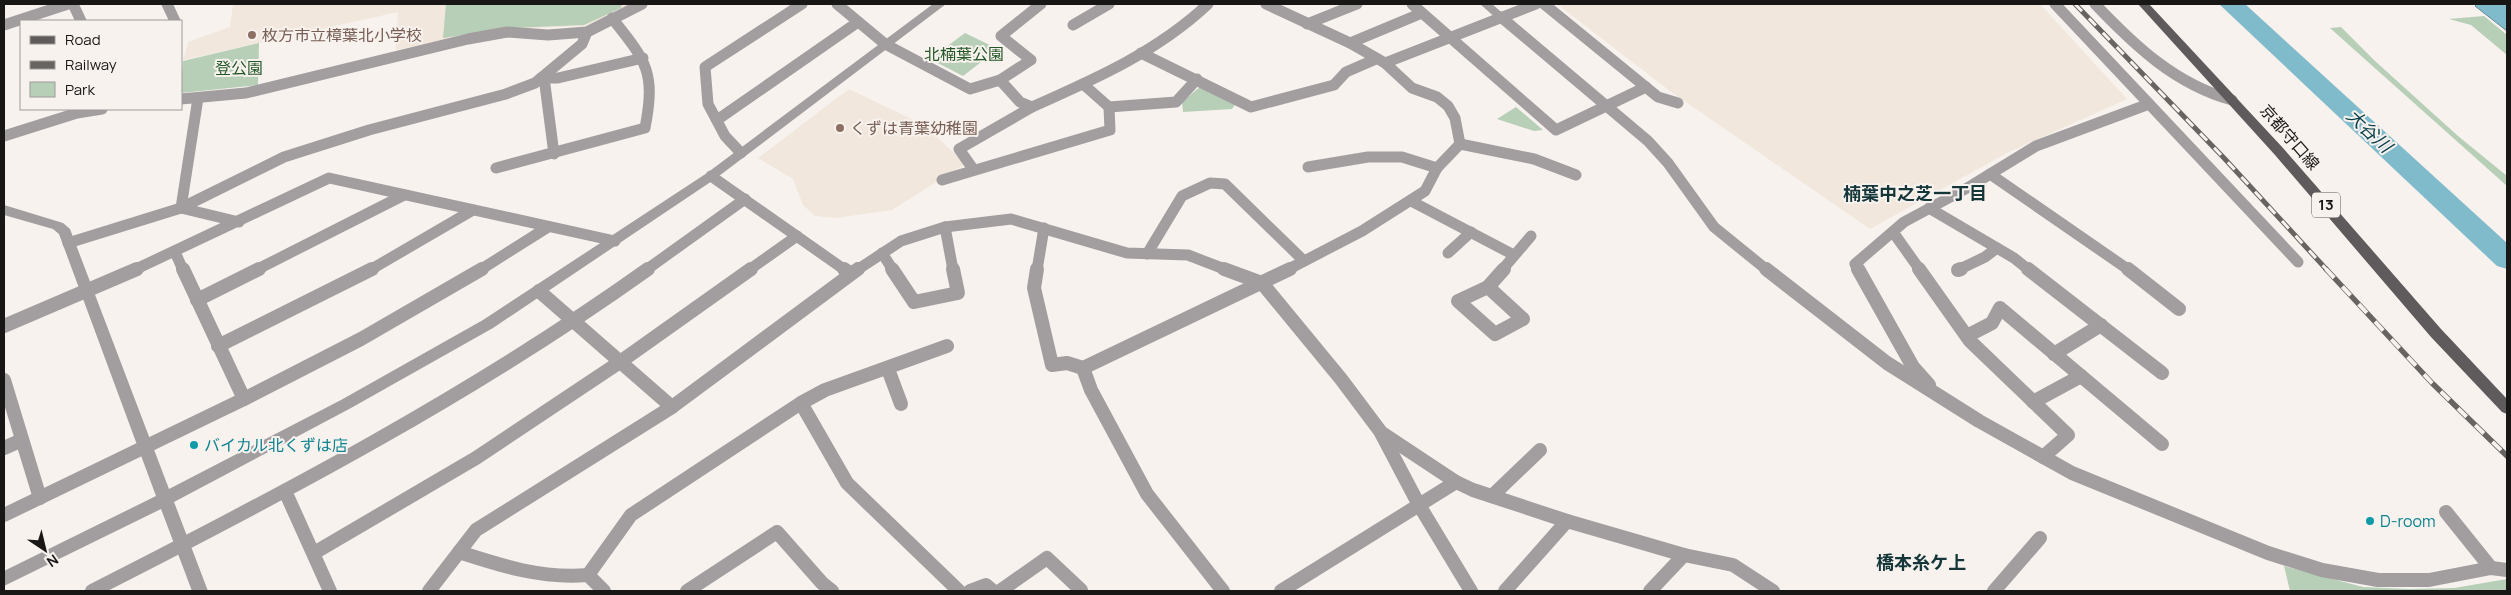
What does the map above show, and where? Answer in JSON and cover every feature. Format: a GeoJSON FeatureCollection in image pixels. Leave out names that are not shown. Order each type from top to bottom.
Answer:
{"type":"FeatureCollection","features":[{"type":"Feature","properties":{"kind":"main road","name":"京都守口線"},"geometry":{"type":"LineString","coordinates":[[2143,4],[2251,118],[2467,368],[2507,408]]}},
{"type":"Feature","properties":{"kind":"street"},"geometry":{"type":"LineString","coordinates":[[4,25],[68,4]]}},
{"type":"Feature","properties":{"kind":"street"},"geometry":{"type":"LineString","coordinates":[[73,4],[81,20]]}},
{"type":"Feature","properties":{"kind":"street"},"geometry":{"type":"LineString","coordinates":[[167,4],[175,20]]}},
{"type":"Feature","properties":{"kind":"street"},"geometry":{"type":"LineString","coordinates":[[182,99],[246,93],[431,47],[507,32],[548,36],[588,32],[642,4]]}},
{"type":"Feature","properties":{"kind":"street"},"geometry":{"type":"LineString","coordinates":[[741,153],[725,136],[708,104],[705,67],[802,4]]}},
{"type":"Feature","properties":{"kind":"street"},"geometry":{"type":"LineString","coordinates":[[837,4],[885,44],[970,89],[1000,80],[1031,60],[1026,53],[1004,40],[1001,36],[1041,4]]}},
{"type":"Feature","properties":{"kind":"street"},"geometry":{"type":"LineString","coordinates":[[4,579],[164,499],[346,404],[488,324],[615,242],[711,176],[940,4]]}},
{"type":"Feature","properties":{"kind":"street"},"geometry":{"type":"LineString","coordinates":[[1073,25],[1109,4]]}},
{"type":"Feature","properties":{"kind":"street"},"geometry":{"type":"LineString","coordinates":[[973,169],[959,149],[1032,107],[1083,84],[1141,53],[1194,19],[1208,4]]}},
{"type":"Feature","properties":{"kind":"street"},"geometry":{"type":"LineString","coordinates":[[1266,4],[1350,43],[1381,61],[1412,88],[1437,97],[1448,106],[1455,118],[1460,144]]}},
{"type":"Feature","properties":{"kind":"street"},"geometry":{"type":"LineString","coordinates":[[1307,24],[1338,7],[1357,4]]}},
{"type":"Feature","properties":{"kind":"street"},"geometry":{"type":"LineString","coordinates":[[1412,4],[1556,130],[1646,87]]}},
{"type":"Feature","properties":{"kind":"street"},"geometry":{"type":"LineString","coordinates":[[1486,4],[1661,155],[1714,227],[1887,364],[2043,457],[2072,473],[2165,512],[2268,553],[2322,570],[2378,580],[2429,580],[2491,568],[2507,570]]}},
{"type":"Feature","properties":{"kind":"street"},"geometry":{"type":"LineString","coordinates":[[1141,53],[1251,107],[1334,85],[1346,72],[1450,38],[1536,4]]}},
{"type":"Feature","properties":{"kind":"street"},"geometry":{"type":"LineString","coordinates":[[1544,4],[1658,97],[1678,102]]}},
{"type":"Feature","properties":{"kind":"street"},"geometry":{"type":"LineString","coordinates":[[2055,4],[2298,262]]}},
{"type":"Feature","properties":{"kind":"street"},"geometry":{"type":"LineString","coordinates":[[2095,4],[2143,52],[2183,81],[2213,96],[2232,100]]}},
{"type":"Feature","properties":{"kind":"street"},"geometry":{"type":"LineString","coordinates":[[1350,43],[1422,13]]}},
{"type":"Feature","properties":{"kind":"street"},"geometry":{"type":"LineString","coordinates":[[496,168],[554,154],[645,128],[650,85],[643,58],[612,18]]}},
{"type":"Feature","properties":{"kind":"street"},"geometry":{"type":"LineString","coordinates":[[717,120],[858,22]]}},
{"type":"Feature","properties":{"kind":"street"},"geometry":{"type":"LineString","coordinates":[[68,243],[181,208],[284,157],[369,130],[506,94],[535,83],[582,44],[588,32]]}},
{"type":"Feature","properties":{"kind":"street"},"geometry":{"type":"LineString","coordinates":[[541,78],[558,78],[643,58]]}},
{"type":"Feature","properties":{"kind":"street"},"geometry":{"type":"LineString","coordinates":[[541,78],[545,85],[554,154]]}},
{"type":"Feature","properties":{"kind":"street"},"geometry":{"type":"LineString","coordinates":[[1083,84],[1109,107],[1176,102],[1197,79]]}},
{"type":"Feature","properties":{"kind":"street"},"geometry":{"type":"LineString","coordinates":[[1000,80],[1020,102],[1032,107]]}},
{"type":"Feature","properties":{"kind":"street"},"geometry":{"type":"LineString","coordinates":[[181,208],[198,98]]}},
{"type":"Feature","properties":{"kind":"street"},"geometry":{"type":"LineString","coordinates":[[1939,396],[1913,366],[1855,264],[1893,232],[1928,208],[2036,146],[2149,104]]}},
{"type":"Feature","properties":{"kind":"street"},"geometry":{"type":"LineString","coordinates":[[942,180],[973,169],[1110,130],[1109,107]]}},
{"type":"Feature","properties":{"kind":"street"},"geometry":{"type":"LineString","coordinates":[[4,136],[77,111],[90,110]]}},
{"type":"Feature","properties":{"kind":"street"},"geometry":{"type":"LineString","coordinates":[[1044,228],[1034,288],[1052,365],[1067,363],[1083,368],[1262,283],[1362,231],[1425,191],[1437,168],[1460,144]]}},
{"type":"Feature","properties":{"kind":"street"},"geometry":{"type":"LineString","coordinates":[[1460,144],[1489,148],[1558,166],[1576,175]]}},
{"type":"Feature","properties":{"kind":"street"},"geometry":{"type":"LineString","coordinates":[[1308,167],[1368,157],[1402,157],[1437,168]]}},
{"type":"Feature","properties":{"kind":"street"},"geometry":{"type":"LineString","coordinates":[[1990,174],[2134,272],[2179,309]]}},
{"type":"Feature","properties":{"kind":"street"},"geometry":{"type":"LineString","coordinates":[[711,176],[850,273]]}},
{"type":"Feature","properties":{"kind":"street"},"geometry":{"type":"LineString","coordinates":[[4,326],[175,252],[329,178],[615,242]]}},
{"type":"Feature","properties":{"kind":"street"},"geometry":{"type":"LineString","coordinates":[[1147,254],[1182,196],[1210,183],[1225,184],[1304,261]]}},
{"type":"Feature","properties":{"kind":"street"},"geometry":{"type":"LineString","coordinates":[[197,300],[404,195]]}},
{"type":"Feature","properties":{"kind":"street"},"geometry":{"type":"LineString","coordinates":[[92,591],[285,491],[436,405],[573,321],[745,199]]}},
{"type":"Feature","properties":{"kind":"street"},"geometry":{"type":"LineString","coordinates":[[1411,201],[1514,255]]}},
{"type":"Feature","properties":{"kind":"street"},"geometry":{"type":"LineString","coordinates":[[181,208],[239,222]]}},
{"type":"Feature","properties":{"kind":"street"},"geometry":{"type":"LineString","coordinates":[[1928,208],[2014,258],[2162,373]]}},
{"type":"Feature","properties":{"kind":"street"},"geometry":{"type":"LineString","coordinates":[[4,210],[58,226],[65,232],[85,290],[200,591]]}},
{"type":"Feature","properties":{"kind":"street"},"geometry":{"type":"LineString","coordinates":[[218,346],[351,281],[474,210]]}},
{"type":"Feature","properties":{"kind":"street"},"geometry":{"type":"LineString","coordinates":[[429,591],[476,530],[672,406],[850,273],[901,241],[945,227],[981,221],[1012,220],[1127,253],[1188,255],[1262,283],[1341,379],[1380,431],[1419,505],[1471,591]]}},
{"type":"Feature","properties":{"kind":"street"},"geometry":{"type":"LineString","coordinates":[[4,516],[244,399],[381,328],[469,277],[548,227]]}},
{"type":"Feature","properties":{"kind":"street"},"geometry":{"type":"LineString","coordinates":[[882,253],[914,302],[958,292],[945,227]]}},
{"type":"Feature","properties":{"kind":"street"},"geometry":{"type":"LineString","coordinates":[[1448,253],[1471,232]]}},
{"type":"Feature","properties":{"kind":"street"},"geometry":{"type":"LineString","coordinates":[[1893,232],[1967,336],[2068,435],[2043,457]]}},
{"type":"Feature","properties":{"kind":"street"},"geometry":{"type":"LineString","coordinates":[[314,553],[476,458],[620,362],[797,236]]}},
{"type":"Feature","properties":{"kind":"street"},"geometry":{"type":"LineString","coordinates":[[1488,287],[1523,319],[1495,334],[1458,301],[1488,287],[1531,236]]}},
{"type":"Feature","properties":{"kind":"street"},"geometry":{"type":"LineString","coordinates":[[1958,270],[1985,257],[1997,248]]}},
{"type":"Feature","properties":{"kind":"street"},"geometry":{"type":"LineString","coordinates":[[175,252],[244,399]]}},
{"type":"Feature","properties":{"kind":"street"},"geometry":{"type":"LineString","coordinates":[[539,291],[672,406]]}},
{"type":"Feature","properties":{"kind":"street"},"geometry":{"type":"LineString","coordinates":[[1967,336],[1992,323],[2000,308],[2162,444]]}},
{"type":"Feature","properties":{"kind":"street"},"geometry":{"type":"LineString","coordinates":[[2054,354],[2101,325]]}},
{"type":"Feature","properties":{"kind":"street"},"geometry":{"type":"LineString","coordinates":[[459,552],[532,575],[565,578],[588,575],[631,515],[801,403],[825,390],[888,369],[947,346]]}},
{"type":"Feature","properties":{"kind":"street"},"geometry":{"type":"LineString","coordinates":[[1083,368],[1091,390],[1147,494],[1224,591]]}},
{"type":"Feature","properties":{"kind":"street"},"geometry":{"type":"LineString","coordinates":[[888,369],[901,404]]}},
{"type":"Feature","properties":{"kind":"street"},"geometry":{"type":"LineString","coordinates":[[2033,402],[2081,376]]}},
{"type":"Feature","properties":{"kind":"street"},"geometry":{"type":"LineString","coordinates":[[4,383],[40,498]]}},
{"type":"Feature","properties":{"kind":"street"},"geometry":{"type":"LineString","coordinates":[[801,403],[847,483],[959,591]]}},
{"type":"Feature","properties":{"kind":"street"},"geometry":{"type":"LineString","coordinates":[[1380,431],[1456,482],[1567,521],[1684,555],[1733,565],[1773,591]]}},
{"type":"Feature","properties":{"kind":"street"},"geometry":{"type":"LineString","coordinates":[[4,448],[22,440]]}},
{"type":"Feature","properties":{"kind":"street"},"geometry":{"type":"LineString","coordinates":[[1492,496],[1540,450]]}},
{"type":"Feature","properties":{"kind":"street"},"geometry":{"type":"LineString","coordinates":[[1281,591],[1456,482]]}},
{"type":"Feature","properties":{"kind":"street"},"geometry":{"type":"LineString","coordinates":[[285,491],[330,591]]}},
{"type":"Feature","properties":{"kind":"street"},"geometry":{"type":"LineString","coordinates":[[2446,512],[2491,568]]}},
{"type":"Feature","properties":{"kind":"street"},"geometry":{"type":"LineString","coordinates":[[1504,591],[1567,521]]}},
{"type":"Feature","properties":{"kind":"street"},"geometry":{"type":"LineString","coordinates":[[687,591],[776,532],[822,583],[832,591]]}},
{"type":"Feature","properties":{"kind":"street"},"geometry":{"type":"LineString","coordinates":[[1994,591],[2040,538]]}},
{"type":"Feature","properties":{"kind":"street"},"geometry":{"type":"LineString","coordinates":[[1650,591],[1684,555]]}},
{"type":"Feature","properties":{"kind":"street"},"geometry":{"type":"LineString","coordinates":[[1000,591],[1047,558],[1081,590]]}},
{"type":"Feature","properties":{"kind":"street"},"geometry":{"type":"LineString","coordinates":[[588,575],[604,591]]}},
{"type":"Feature","properties":{"kind":"street"},"geometry":{"type":"LineString","coordinates":[[970,591],[986,586],[993,591]]}},
{"type":"Feature","properties":{"kind":"shaded area","name":"枚方市立樟葉北小学校"},"geometry":{"type":"Polygon","coordinates":[[[233,4],[629,4],[630,6],[585,26],[509,29],[396,50],[398,12],[183,60],[188,42],[230,27],[233,4]]]}},
{"type":"Feature","properties":{"kind":"shaded area"},"geometry":{"type":"Polygon","coordinates":[[[1557,4],[2040,4],[2127,99],[2007,153],[1870,229],[1670,91],[1557,4]]]}},
{"type":"Feature","properties":{"kind":"shaded area"},"geometry":{"type":"Polygon","coordinates":[[[849,89],[926,126],[965,164],[892,210],[835,218],[815,216],[803,205],[793,179],[758,158],[849,89]]]}},
{"type":"Feature","properties":{"kind":"green space"},"geometry":{"type":"Polygon","coordinates":[[[446,4],[622,4],[621,8],[584,25],[508,28],[443,38],[446,4]]]}},
{"type":"Feature","properties":{"kind":"green space"},"geometry":{"type":"Polygon","coordinates":[[[2484,16],[2507,35],[2507,55],[2471,25],[2449,19],[2484,16]]]}},
{"type":"Feature","properties":{"kind":"green space"},"geometry":{"type":"Polygon","coordinates":[[[2341,27],[2375,61],[2458,136],[2507,176],[2507,186],[2330,28],[2341,27]]]}},
{"type":"Feature","properties":{"kind":"green space","name":"北楠葉公園"},"geometry":{"type":"Polygon","coordinates":[[[965,33],[998,49],[963,76],[930,59],[965,33]]]}},
{"type":"Feature","properties":{"kind":"green space","name":"登公園"},"geometry":{"type":"Polygon","coordinates":[[[259,43],[258,85],[182,93],[183,61],[259,43]]]}},
{"type":"Feature","properties":{"kind":"green space"},"geometry":{"type":"Polygon","coordinates":[[[1201,86],[1236,103],[1232,109],[1183,112],[1182,102],[1201,86]]]}},
{"type":"Feature","properties":{"kind":"green space"},"geometry":{"type":"Polygon","coordinates":[[[1516,107],[1543,130],[1534,131],[1497,119],[1516,107]]]}},
{"type":"Feature","properties":{"kind":"green space"},"geometry":{"type":"Polygon","coordinates":[[[2284,566],[2363,587],[2454,588],[2507,579],[2507,591],[2290,591],[2284,566]]]}},
{"type":"Feature","properties":{"kind":"water"},"geometry":{"type":"Polygon","coordinates":[[[2477,4],[2507,4],[2507,31],[2475,6],[2477,4]]]}},
{"type":"Feature","properties":{"kind":"waterway","name":"大谷川"},"geometry":{"type":"LineString","coordinates":[[2231,4],[2507,259]]}},
{"type":"Feature","properties":{"kind":"railway"},"geometry":{"type":"LineString","coordinates":[[2075,4],[2224,158],[2327,270]]}},
{"type":"Feature","properties":{"kind":"railway"},"geometry":{"type":"LineString","coordinates":[[2326,269],[2432,383],[2507,456]]}},
{"type":"Feature","properties":{"kind":"place","name":"枚方市立樟葉北小学校"},"geometry":{"type":"Point","coordinates":[252,35]}},
{"type":"Feature","properties":{"kind":"place","name":"くずは青葉幼稚園"},"geometry":{"type":"Point","coordinates":[840,128]}},
{"type":"Feature","properties":{"kind":"place","name":"バイカル北くずは店"},"geometry":{"type":"Point","coordinates":[194,445]}},
{"type":"Feature","properties":{"kind":"place","name":"D-room"},"geometry":{"type":"Point","coordinates":[2370,521]}},
{"type":"Feature","properties":{"kind":"district","name":"楠葉中之芝一丁目"},"geometry":{"type":"Point","coordinates":[1915,194]}},
{"type":"Feature","properties":{"kind":"district","name":"橋本糸ケ上"},"geometry":{"type":"Point","coordinates":[1921,563]}}]}
